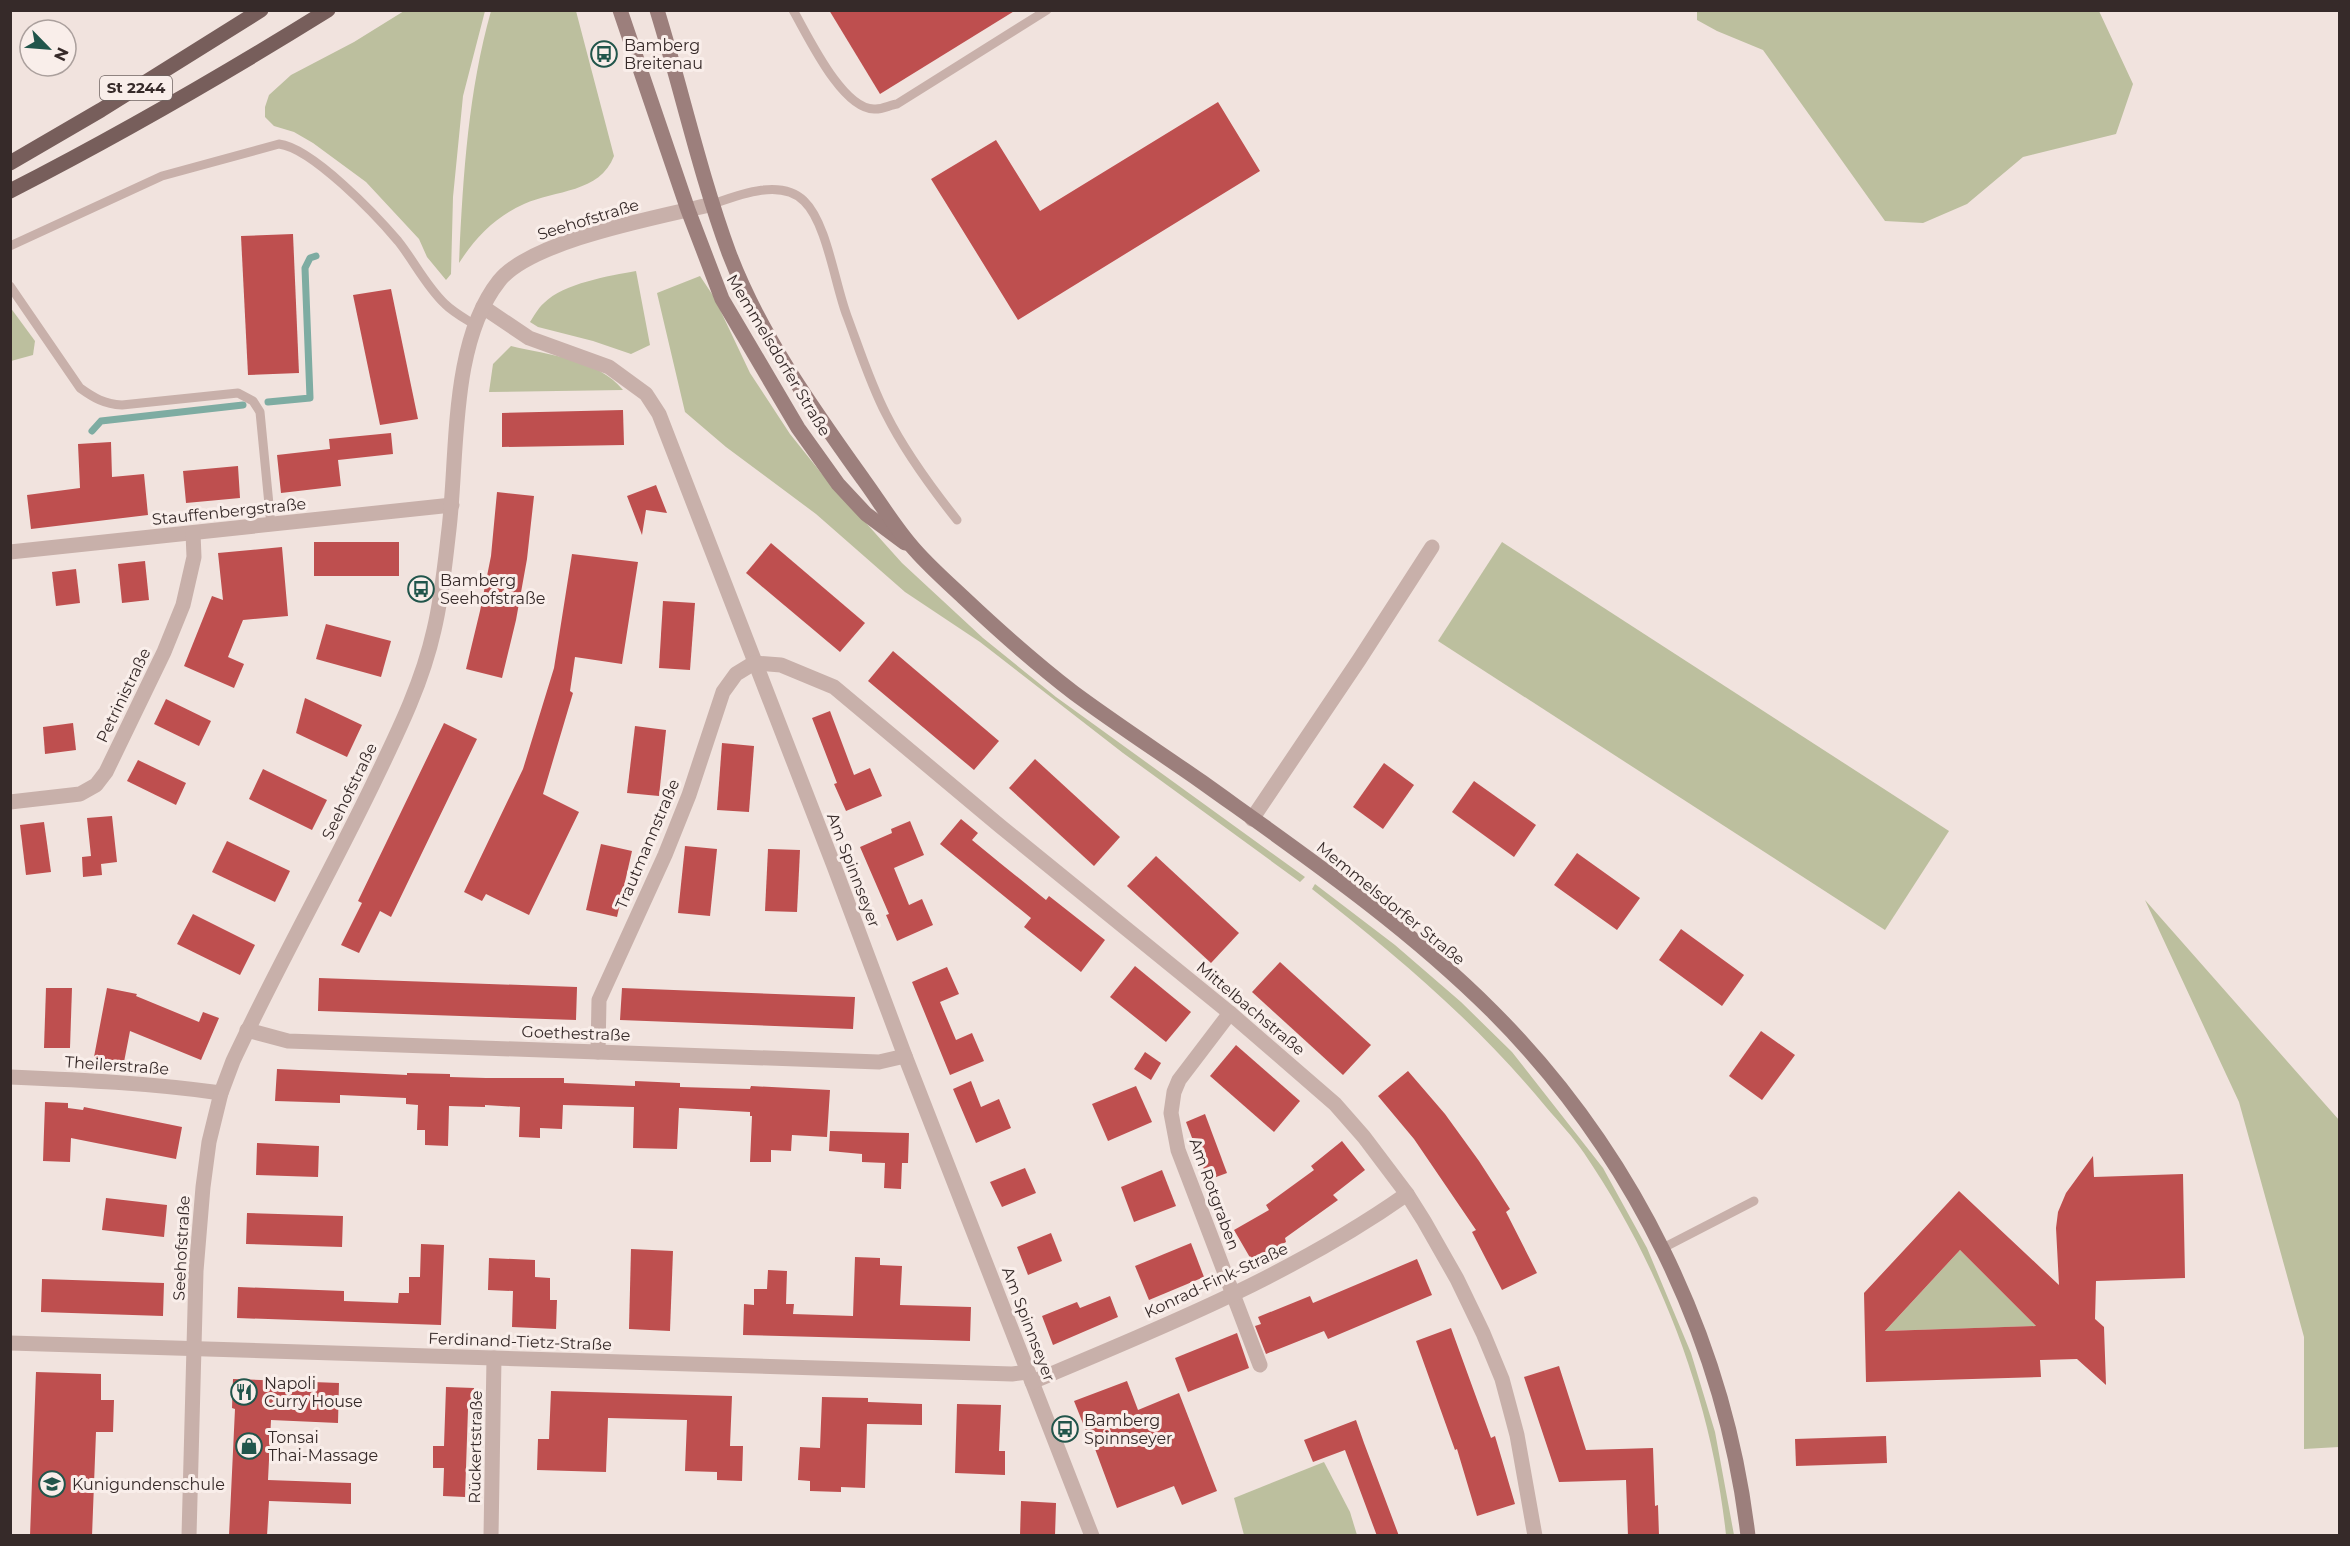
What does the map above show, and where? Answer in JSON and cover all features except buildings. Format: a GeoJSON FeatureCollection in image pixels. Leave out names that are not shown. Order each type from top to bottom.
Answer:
{"type":"FeatureCollection","features":[{"type":"Feature","properties":{"kind":"main road","name":"St 2244"},"geometry":{"type":"LineString","coordinates":[[10,164],[261,10]]}},
{"type":"Feature","properties":{"kind":"main road","name":"St 2244"},"geometry":{"type":"LineString","coordinates":[[10,190],[94,148],[249,60],[328,10]]}},
{"type":"Feature","properties":{"kind":"main road","name":"Memmelsdorfer Straße"},"geometry":{"type":"LineString","coordinates":[[620,10],[688,210],[722,298],[798,428],[838,484],[882,528],[913,548]]}},
{"type":"Feature","properties":{"kind":"main road","name":"Memmelsdorfer Straße"},"geometry":{"type":"LineString","coordinates":[[657,10],[713,204],[731,257],[772,341],[826,428],[913,548],[1000,632],[1073,692],[1252,819],[1386,918],[1450,972],[1499,1018],[1534,1056],[1580,1115],[1621,1174],[1663,1248],[1692,1316],[1732,1441],[1744,1497],[1748,1536]]}},
{"type":"Feature","properties":{"kind":"street","name":"Seehofstraße"},"geometry":{"type":"LineString","coordinates":[[189,1536],[194,1349],[202,1187],[209,1142],[222,1093],[247,1030],[362,808],[416,688],[434,631],[442,586],[452,505],[462,374],[466,348],[475,325],[498,281],[513,267],[532,255],[563,243],[713,204]]}},
{"type":"Feature","properties":{"kind":"street","name":"Am Spinnseyer"},"geometry":{"type":"LineString","coordinates":[[483,307],[529,338],[609,367],[646,393],[658,414],[834,866],[904,1056],[1092,1536]]}},
{"type":"Feature","properties":{"kind":"street","name":"Stauffenbergstraße"},"geometry":{"type":"LineString","coordinates":[[10,552],[452,505]]}},
{"type":"Feature","properties":{"kind":"street","name":"Petrinistraße"},"geometry":{"type":"LineString","coordinates":[[10,802],[80,794],[96,785],[101,779],[164,652],[183,605],[194,558],[193,533]]}},
{"type":"Feature","properties":{"kind":"street"},"geometry":{"type":"LineString","coordinates":[[1252,819],[1432,547]]}},
{"type":"Feature","properties":{"kind":"street","name":"Mittelbachstraße"},"geometry":{"type":"LineString","coordinates":[[754,663],[781,664],[834,687],[1000,826],[1230,1012],[1335,1104],[1364,1137],[1407,1194],[1457,1279],[1502,1379],[1517,1435],[1534,1536]]}},
{"type":"Feature","properties":{"kind":"street","name":"Trautmannstraße"},"geometry":{"type":"LineString","coordinates":[[598,1052],[599,1000],[665,855],[689,795],[723,692],[736,674],[754,663]]}},
{"type":"Feature","properties":{"kind":"street","name":"Am Rotgraben"},"geometry":{"type":"LineString","coordinates":[[1230,1012],[1179,1080],[1174,1092],[1171,1113],[1178,1150],[1260,1365]]}},
{"type":"Feature","properties":{"kind":"street","name":"Goethestraße"},"geometry":{"type":"LineString","coordinates":[[247,1030],[288,1041],[879,1062],[904,1056]]}},
{"type":"Feature","properties":{"kind":"street","name":"Theilerstraße"},"geometry":{"type":"LineString","coordinates":[[10,1077],[100,1080],[183,1087],[222,1093]]}},
{"type":"Feature","properties":{"kind":"street","name":"Konrad-Fink-Straße"},"geometry":{"type":"LineString","coordinates":[[1030,1377],[1233,1295],[1302,1260],[1370,1220],[1407,1194]]}},
{"type":"Feature","properties":{"kind":"street","name":"Ferdinand-Tietz-Straße"},"geometry":{"type":"LineString","coordinates":[[10,1343],[1012,1374],[1030,1377]]}},
{"type":"Feature","properties":{"kind":"street","name":"Rückertstraße"},"geometry":{"type":"LineString","coordinates":[[491,1536],[494,1358]]}},
{"type":"Feature","properties":{"kind":"lane"},"geometry":{"type":"LineString","coordinates":[[793,10],[837,84],[854,102],[873,110],[897,104],[1047,10]]}},
{"type":"Feature","properties":{"kind":"lane"},"geometry":{"type":"LineString","coordinates":[[10,246],[162,176],[279,144],[290,145],[319,165],[358,198],[398,241],[444,303],[475,325]]}},
{"type":"Feature","properties":{"kind":"lane"},"geometry":{"type":"LineString","coordinates":[[713,204],[755,191],[776,190],[803,200],[817,218],[846,314],[885,413],[924,478],[957,520]]}},
{"type":"Feature","properties":{"kind":"lane"},"geometry":{"type":"LineString","coordinates":[[10,286],[80,388],[106,404],[122,405],[238,393],[253,401],[260,412],[271,525]]}},
{"type":"Feature","properties":{"kind":"lane"},"geometry":{"type":"LineString","coordinates":[[1663,1248],[1754,1201]]}},
{"type":"Feature","properties":{"kind":"green space"},"geometry":{"type":"Polygon","coordinates":[[[404,11],[485,11],[463,96],[453,197],[451,274],[446,280],[427,257],[419,239],[366,182],[313,143],[294,132],[274,126],[265,117],[269,95],[291,75],[354,42],[404,11]]]}},
{"type":"Feature","properties":{"kind":"green space"},"geometry":{"type":"Polygon","coordinates":[[[491,11],[576,11],[614,156],[607,168],[588,184],[536,199],[504,215],[479,236],[459,263],[465,167],[472,104],[491,11]]]}},
{"type":"Feature","properties":{"kind":"green space"},"geometry":{"type":"Polygon","coordinates":[[[1697,11],[2099,11],[2133,84],[2116,134],[2023,157],[1967,204],[1923,223],[1885,221],[1763,50],[1697,20],[1697,11]]]}},
{"type":"Feature","properties":{"kind":"green space"},"geometry":{"type":"Polygon","coordinates":[[[636,271],[650,345],[631,354],[593,341],[538,327],[530,322],[542,305],[563,290],[587,281],[636,271]]]}},
{"type":"Feature","properties":{"kind":"green space"},"geometry":{"type":"Polygon","coordinates":[[[700,276],[714,297],[750,373],[790,434],[822,474],[902,563],[983,638],[1056,697],[1305,877],[1300,882],[1123,753],[980,642],[905,592],[816,514],[726,447],[685,412],[657,293],[700,276]]]}},
{"type":"Feature","properties":{"kind":"green space"},"geometry":{"type":"Polygon","coordinates":[[[10,307],[35,341],[33,355],[11,361],[10,307]]]}},
{"type":"Feature","properties":{"kind":"green space"},"geometry":{"type":"Polygon","coordinates":[[[511,346],[586,365],[600,371],[623,390],[489,392],[493,364],[511,346]]]}},
{"type":"Feature","properties":{"kind":"green space"},"geometry":{"type":"Polygon","coordinates":[[[1502,542],[1949,831],[1885,930],[1438,641],[1502,542]]]}},
{"type":"Feature","properties":{"kind":"green space"},"geometry":{"type":"Polygon","coordinates":[[[1315,884],[1395,945],[1461,1002],[1512,1052],[1603,1168],[1647,1248],[1691,1353],[1715,1432],[1734,1535],[1726,1535],[1709,1434],[1678,1335],[1659,1287],[1636,1241],[1584,1153],[1571,1135],[1493,1047],[1405,965],[1312,889],[1315,884]]]}},
{"type":"Feature","properties":{"kind":"green space"},"geometry":{"type":"Polygon","coordinates":[[[2145,900],[2339,1120],[2339,1447],[2304,1449],[2304,1337],[2239,1102],[2145,900]]]}},
{"type":"Feature","properties":{"kind":"green space"},"geometry":{"type":"Polygon","coordinates":[[[1960,1250],[2036,1326],[1885,1331],[1960,1250]]]}},
{"type":"Feature","properties":{"kind":"green space"},"geometry":{"type":"Polygon","coordinates":[[[1324,1462],[1350,1512],[1357,1535],[1244,1535],[1234,1498],[1324,1462]]]}},
{"type":"Feature","properties":{"kind":"waterway"},"geometry":{"type":"LineString","coordinates":[[268,402],[310,398],[305,268],[310,258],[316,256]]}},
{"type":"Feature","properties":{"kind":"waterway"},"geometry":{"type":"LineString","coordinates":[[92,431],[101,421],[243,405]]}},
{"type":"Feature","properties":{"kind":"place","name":"Bamberg Breitenau"},"geometry":{"type":"Point","coordinates":[604,54]}},
{"type":"Feature","properties":{"kind":"place","name":"Bamberg Seehofstraße"},"geometry":{"type":"Point","coordinates":[421,589]}},
{"type":"Feature","properties":{"kind":"place","name":"Napoli Curry House"},"geometry":{"type":"Point","coordinates":[244,1392]}},
{"type":"Feature","properties":{"kind":"place","name":"Bamberg Spinnseyer"},"geometry":{"type":"Point","coordinates":[1065,1429]}},
{"type":"Feature","properties":{"kind":"place","name":"Tonsai Thai-Massage"},"geometry":{"type":"Point","coordinates":[249,1446]}},
{"type":"Feature","properties":{"kind":"place","name":"Kunigundenschule"},"geometry":{"type":"Point","coordinates":[52,1484]}}]}
